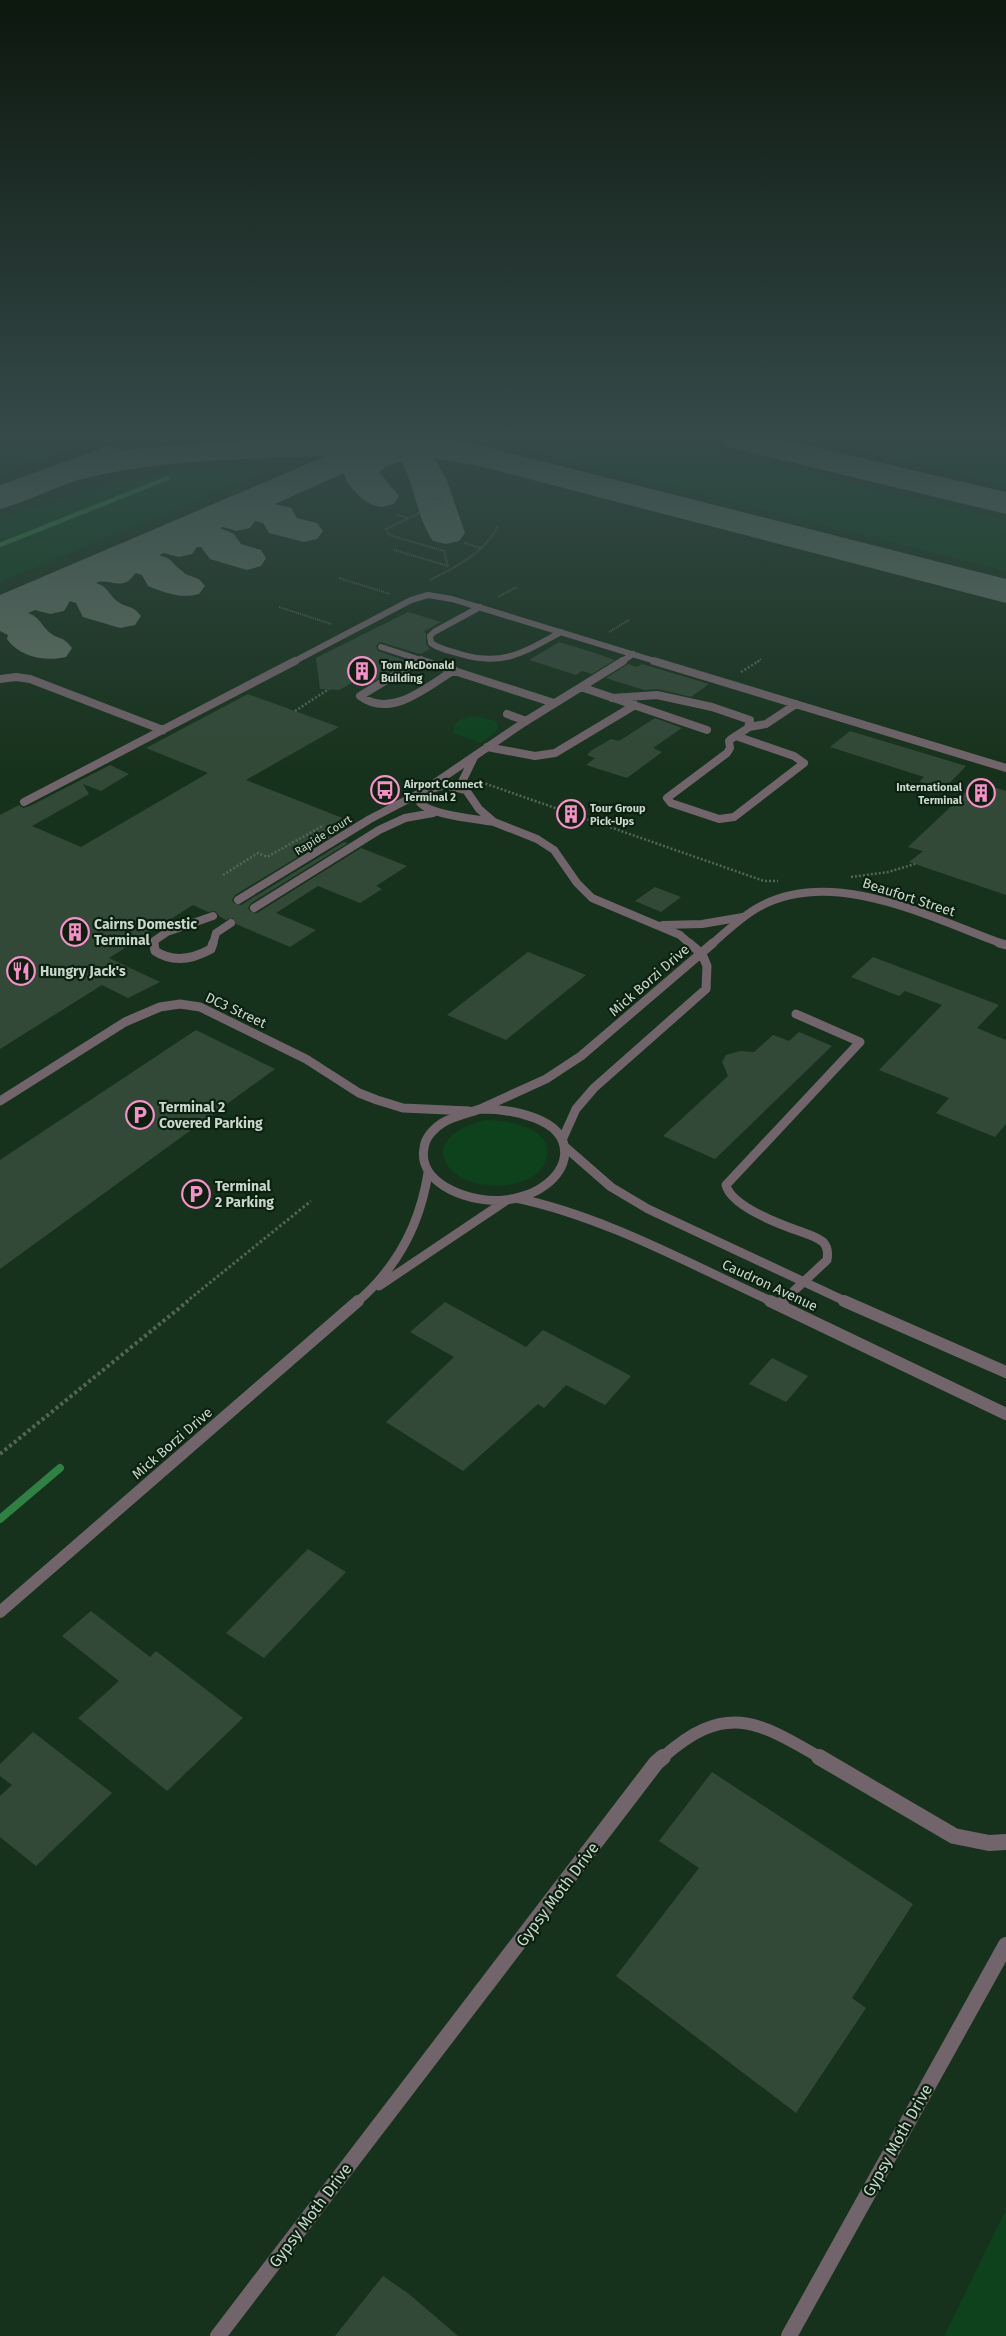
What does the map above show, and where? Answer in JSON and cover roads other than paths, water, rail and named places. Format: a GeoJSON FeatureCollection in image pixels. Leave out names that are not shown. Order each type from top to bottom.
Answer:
{"type":"FeatureCollection","features":[{"type":"Feature","properties":{"kind":"street"},"geometry":{"type":"LineString","coordinates":[[24,802],[406,603],[419,597],[436,596],[480,607],[1006,768]]}},
{"type":"Feature","properties":{"kind":"street"},"geometry":{"type":"LineString","coordinates":[[480,607],[434,632],[430,636],[431,643],[474,659],[493,661],[513,657],[560,632]]}},
{"type":"Feature","properties":{"kind":"street"},"geometry":{"type":"LineString","coordinates":[[381,647],[554,703]]}},
{"type":"Feature","properties":{"kind":"street","name":"Rapide Court"},"geometry":{"type":"LineString","coordinates":[[238,900],[370,819],[424,790],[526,721],[633,654]]}},
{"type":"Feature","properties":{"kind":"street"},"geometry":{"type":"LineString","coordinates":[[421,659],[360,696],[363,700],[380,706],[396,704],[454,670]]}},
{"type":"Feature","properties":{"kind":"street"},"geometry":{"type":"LineString","coordinates":[[0,680],[16,677],[30,679],[163,730]]}},
{"type":"Feature","properties":{"kind":"street"},"geometry":{"type":"LineString","coordinates":[[581,687],[707,730]]}},
{"type":"Feature","properties":{"kind":"street"},"geometry":{"type":"LineString","coordinates":[[612,698],[654,695],[712,707],[750,720],[749,727]]}},
{"type":"Feature","properties":{"kind":"street"},"geometry":{"type":"LineString","coordinates":[[736,736],[794,756],[802,761],[803,765],[734,817],[719,819],[668,801],[668,796],[727,753],[730,748],[729,741],[736,736],[749,727],[766,724],[796,704]]}},
{"type":"Feature","properties":{"kind":"street"},"geometry":{"type":"LineString","coordinates":[[487,747],[535,756],[555,753],[635,705]]}},
{"type":"Feature","properties":{"kind":"street"},"geometry":{"type":"LineString","coordinates":[[507,714],[526,721]]}},
{"type":"Feature","properties":{"kind":"street","name":"Rapide Court"},"geometry":{"type":"LineString","coordinates":[[459,788],[475,756]]}},
{"type":"Feature","properties":{"kind":"street"},"geometry":{"type":"LineString","coordinates":[[494,822],[479,809],[470,794],[459,788],[445,785],[424,790],[419,801],[421,805],[442,812],[494,822],[530,836],[554,850],[577,883],[592,898],[680,935],[702,954]]}},
{"type":"Feature","properties":{"kind":"street","name":"Rapide Court"},"geometry":{"type":"LineString","coordinates":[[254,908],[379,830],[418,814],[442,812]]}},
{"type":"Feature","properties":{"kind":"street","name":"Beaufort Street"},"geometry":{"type":"LineString","coordinates":[[702,954],[757,907],[779,897],[801,891],[842,891],[882,900],[1006,944]]}},
{"type":"Feature","properties":{"kind":"street"},"geometry":{"type":"LineString","coordinates":[[213,916],[196,925],[166,931],[154,941],[155,951],[167,959],[197,957],[210,949],[216,933],[231,923]]}},
{"type":"Feature","properties":{"kind":"street"},"geometry":{"type":"LineString","coordinates":[[657,925],[702,924],[743,917]]}},
{"type":"Feature","properties":{"kind":"street","name":"Mick Borzi Drive"},"geometry":{"type":"LineString","coordinates":[[480,1109],[546,1080],[574,1061],[702,954],[707,966],[706,989],[594,1088],[576,1109],[563,1143]]}},
{"type":"Feature","properties":{"kind":"street","name":"DC3 Street"},"geometry":{"type":"LineString","coordinates":[[0,1100],[125,1022],[160,1007],[180,1004],[200,1007],[306,1059],[359,1093],[377,1100],[403,1108],[469,1111]]}},
{"type":"Feature","properties":{"kind":"street"},"geometry":{"type":"LineString","coordinates":[[779,1305],[827,1260],[828,1252],[824,1243],[814,1236],[798,1231],[738,1203],[728,1193],[726,1184],[860,1042],[796,1014]]}},
{"type":"Feature","properties":{"kind":"street"},"geometry":{"type":"LineString","coordinates":[[480,1109],[520,1112],[538,1118],[552,1128],[563,1143],[566,1157],[563,1168],[556,1178],[545,1187],[511,1199],[483,1200],[460,1195],[441,1186],[428,1173],[422,1161],[422,1148],[428,1136],[438,1126],[452,1117],[469,1111],[480,1109]]}},
{"type":"Feature","properties":{"kind":"street","name":"Caudron Avenue"},"geometry":{"type":"LineString","coordinates":[[563,1143],[593,1172],[628,1199],[803,1283],[1006,1372]]}},
{"type":"Feature","properties":{"kind":"street","name":"Mick Borzi Drive"},"geometry":{"type":"LineString","coordinates":[[0,1612],[363,1296],[395,1262],[408,1242],[422,1206],[428,1173]]}},
{"type":"Feature","properties":{"kind":"street","name":"Mick Borzi Drive"},"geometry":{"type":"LineString","coordinates":[[363,1296],[511,1199]]}},
{"type":"Feature","properties":{"kind":"street","name":"Caudron Avenue"},"geometry":{"type":"LineString","coordinates":[[511,1199],[546,1203],[585,1217],[779,1305],[1006,1414]]}},
{"type":"Feature","properties":{"kind":"street","name":"Gypsy Moth Drive"},"geometry":{"type":"LineString","coordinates":[[218,2336],[656,1763],[692,1734],[708,1726],[753,1722],[775,1731],[954,1836],[989,1843],[1006,1842]]}},
{"type":"Feature","properties":{"kind":"street","name":"Gypsy Moth Drive"},"geometry":{"type":"LineString","coordinates":[[789,2336],[1006,1945]]}},
{"type":"Feature","properties":{"kind":"waterway"},"geometry":{"type":"LineString","coordinates":[[0,1519],[60,1468]]}},
{"type":"Feature","properties":{"kind":"place","name":"Tom McDonald Building"},"geometry":{"type":"Point","coordinates":[362,671]}},
{"type":"Feature","properties":{"kind":"place","name":"Airport Connect Terminal 2"},"geometry":{"type":"Point","coordinates":[385,790]}},
{"type":"Feature","properties":{"kind":"place","name":"International Terminal"},"geometry":{"type":"Point","coordinates":[981,793]}},
{"type":"Feature","properties":{"kind":"place","name":"Tour Group Pick-Ups"},"geometry":{"type":"Point","coordinates":[571,814]}},
{"type":"Feature","properties":{"kind":"place","name":"Cairns Domestic Terminal"},"geometry":{"type":"Point","coordinates":[75,932]}},
{"type":"Feature","properties":{"kind":"place","name":"Hungry Jack's"},"geometry":{"type":"Point","coordinates":[21,971]}},
{"type":"Feature","properties":{"kind":"place","name":"Terminal 2 Covered Parking"},"geometry":{"type":"Point","coordinates":[140,1115]}},
{"type":"Feature","properties":{"kind":"place","name":"Terminal 2 Parking"},"geometry":{"type":"Point","coordinates":[196,1194]}}]}
